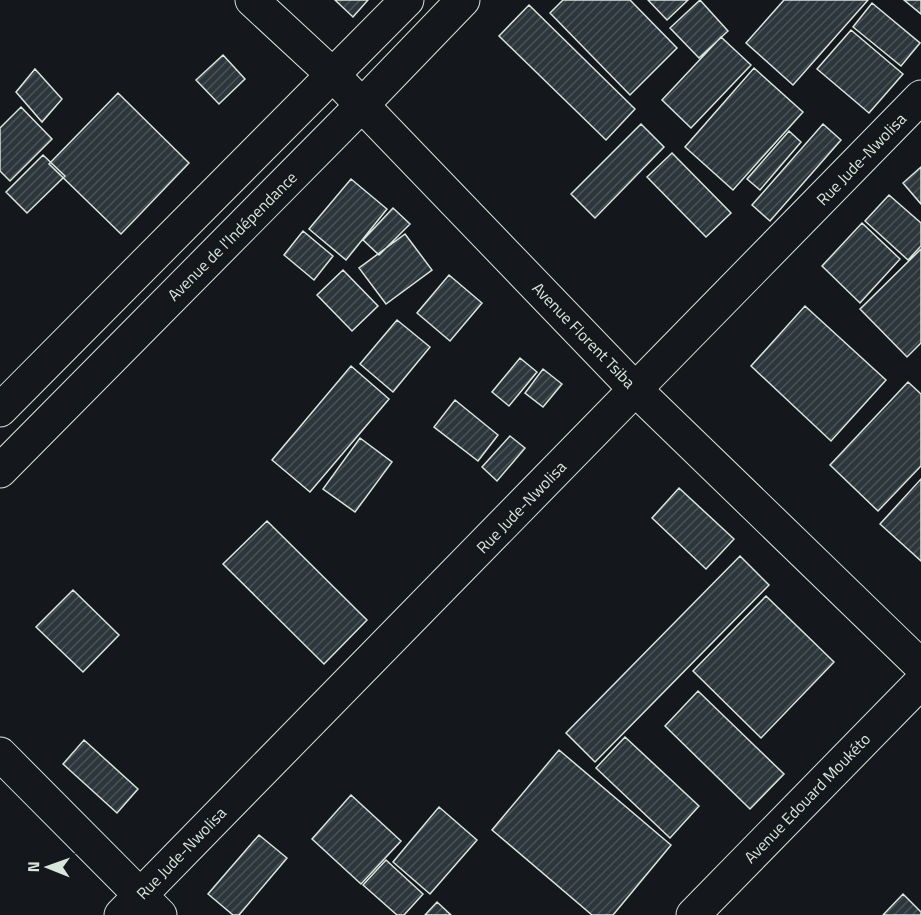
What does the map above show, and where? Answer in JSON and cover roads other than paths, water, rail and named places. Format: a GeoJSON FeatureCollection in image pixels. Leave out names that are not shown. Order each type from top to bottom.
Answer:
{"type":"FeatureCollection","features":[{"type":"Feature","properties":{"kind":"street","name":"Avenue Florent Tsiba"},"geometry":{"type":"LineString","coordinates":[[252,0],[333,75],[636,390],[921,666]]}},
{"type":"Feature","properties":{"kind":"street"},"geometry":{"type":"LineString","coordinates":[[0,410],[407,0]]}},
{"type":"Feature","properties":{"kind":"street","name":"Avenue de l'Indépendance"},"geometry":{"type":"LineString","coordinates":[[0,471],[463,0]]}},
{"type":"Feature","properties":{"kind":"street","name":"Rue Jude-Nwolisa"},"geometry":{"type":"LineString","coordinates":[[140,908],[636,390],[921,97]]}},
{"type":"Feature","properties":{"kind":"street","name":"Avenue Edouard Moukéto"},"geometry":{"type":"LineString","coordinates":[[693,915],[921,682]]}},
{"type":"Feature","properties":{"kind":"street"},"geometry":{"type":"LineString","coordinates":[[0,754],[140,908]]}}]}
